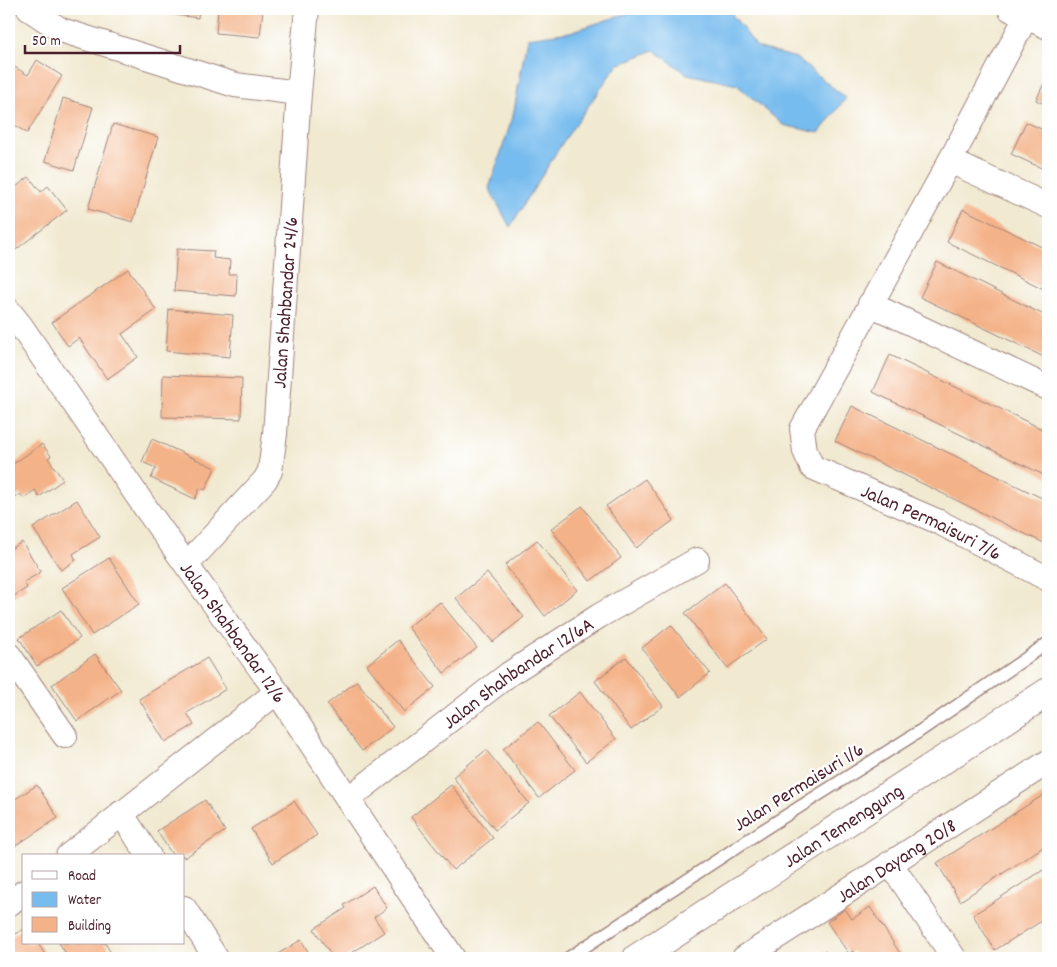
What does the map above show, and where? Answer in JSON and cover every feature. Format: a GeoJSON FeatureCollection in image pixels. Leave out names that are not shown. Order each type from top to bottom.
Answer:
{"type":"FeatureCollection","features":[{"type":"Feature","properties":{"kind":"street"},"geometry":{"type":"LineString","coordinates":[[29,9],[61,30],[235,85],[299,93]]}},
{"type":"Feature","properties":{"kind":"street","name":"Jalan Shahbandar 24/6"},"geometry":{"type":"LineString","coordinates":[[187,564],[265,480],[270,471],[275,434],[299,93],[308,9]]}},
{"type":"Feature","properties":{"kind":"street"},"geometry":{"type":"LineString","coordinates":[[1048,27],[1018,13],[950,161],[870,304],[1048,388]]}},
{"type":"Feature","properties":{"kind":"street"},"geometry":{"type":"LineString","coordinates":[[950,161],[1048,206]]}},
{"type":"Feature","properties":{"kind":"street","name":"Jalan Permaisuri 7/6"},"geometry":{"type":"LineString","coordinates":[[870,304],[802,428],[805,451],[812,467],[939,522],[1048,579]]}},
{"type":"Feature","properties":{"kind":"street","name":"Jalan Shahbandar 12/6"},"geometry":{"type":"LineString","coordinates":[[13,324],[277,692],[453,958]]}},
{"type":"Feature","properties":{"kind":"street","name":"Jalan Shahbandar 12/6A"},"geometry":{"type":"LineString","coordinates":[[348,799],[509,674],[599,616],[697,560]]}},
{"type":"Feature","properties":{"kind":"street"},"geometry":{"type":"LineString","coordinates":[[9,655],[65,736]]}},
{"type":"Feature","properties":{"kind":"street"},"geometry":{"type":"LineString","coordinates":[[70,854],[121,812],[277,692]]}},
{"type":"Feature","properties":{"kind":"street","name":"Jalan Temenggung"},"geometry":{"type":"LineString","coordinates":[[637,958],[1048,692]]}},
{"type":"Feature","properties":{"kind":"street","name":"Jalan Dayang 20/8"},"geometry":{"type":"LineString","coordinates":[[746,958],[1048,762]]}},
{"type":"Feature","properties":{"kind":"street"},"geometry":{"type":"LineString","coordinates":[[121,812],[149,854]]}},
{"type":"Feature","properties":{"kind":"street"},"geometry":{"type":"LineString","coordinates":[[890,863],[954,958]]}},
{"type":"Feature","properties":{"kind":"street"},"geometry":{"type":"LineString","coordinates":[[9,904],[22,894]]}},
{"type":"Feature","properties":{"kind":"street"},"geometry":{"type":"LineString","coordinates":[[185,910],[216,958]]}},
{"type":"Feature","properties":{"kind":"lane","name":"Jalan Permaisuri 1/6"},"geometry":{"type":"LineString","coordinates":[[568,958],[763,830],[920,731],[1048,644]]}},
{"type":"Feature","properties":{"kind":"water"},"geometry":{"type":"Polygon","coordinates":[[[632,9],[728,9],[757,47],[796,58],[846,98],[819,133],[783,125],[737,85],[687,74],[654,50],[617,65],[561,145],[510,227],[489,188],[513,116],[527,38],[570,32],[628,13],[632,9]]]}},
{"type":"Feature","properties":{"kind":"building"},"geometry":{"type":"Polygon","coordinates":[[[156,9],[199,9],[198,18],[156,12],[156,9]]]}},
{"type":"Feature","properties":{"kind":"building"},"geometry":{"type":"Polygon","coordinates":[[[218,9],[263,9],[260,37],[216,33],[218,9]]]}},
{"type":"Feature","properties":{"kind":"building"},"geometry":{"type":"Polygon","coordinates":[[[37,60],[62,76],[27,133],[9,122],[9,69],[11,65],[28,75],[37,60]]]}},
{"type":"Feature","properties":{"kind":"building"},"geometry":{"type":"Polygon","coordinates":[[[1048,75],[1048,106],[1036,100],[1048,75]]]}},
{"type":"Feature","properties":{"kind":"building"},"geometry":{"type":"Polygon","coordinates":[[[63,98],[93,107],[74,170],[45,161],[63,98]]]}},
{"type":"Feature","properties":{"kind":"building"},"geometry":{"type":"Polygon","coordinates":[[[1026,122],[1048,132],[1048,171],[1011,154],[1026,122]]]}},
{"type":"Feature","properties":{"kind":"building"},"geometry":{"type":"Polygon","coordinates":[[[113,124],[158,137],[133,222],[88,209],[113,124]]]}},
{"type":"Feature","properties":{"kind":"building"},"geometry":{"type":"Polygon","coordinates":[[[29,177],[41,192],[48,186],[67,210],[9,255],[9,192],[29,177]]]}},
{"type":"Feature","properties":{"kind":"building"},"geometry":{"type":"Polygon","coordinates":[[[963,209],[1048,250],[1048,291],[947,242],[963,209]]]}},
{"type":"Feature","properties":{"kind":"building"},"geometry":{"type":"Polygon","coordinates":[[[177,249],[214,251],[213,258],[230,260],[229,274],[237,274],[236,296],[174,291],[177,249]]]}},
{"type":"Feature","properties":{"kind":"building"},"geometry":{"type":"Polygon","coordinates":[[[937,262],[1048,317],[1048,359],[920,297],[937,262]]]}},
{"type":"Feature","properties":{"kind":"building"},"geometry":{"type":"Polygon","coordinates":[[[128,269],[156,310],[122,334],[138,357],[107,379],[79,338],[68,346],[52,322],[128,269]]]}},
{"type":"Feature","properties":{"kind":"building"},"geometry":{"type":"Polygon","coordinates":[[[169,309],[233,315],[230,357],[166,351],[169,309]]]}},
{"type":"Feature","properties":{"kind":"building"},"geometry":{"type":"Polygon","coordinates":[[[890,355],[1048,432],[1048,477],[873,392],[890,355]]]}},
{"type":"Feature","properties":{"kind":"building"},"geometry":{"type":"Polygon","coordinates":[[[163,375],[242,378],[241,419],[162,417],[163,375]]]}},
{"type":"Feature","properties":{"kind":"building"},"geometry":{"type":"Polygon","coordinates":[[[852,406],[1048,501],[1048,545],[835,441],[852,406]]]}},
{"type":"Feature","properties":{"kind":"building"},"geometry":{"type":"Polygon","coordinates":[[[152,439],[215,468],[205,490],[200,488],[195,499],[151,478],[156,468],[142,462],[152,439]]]}},
{"type":"Feature","properties":{"kind":"building"},"geometry":{"type":"Polygon","coordinates":[[[42,444],[51,456],[48,458],[63,480],[39,497],[35,490],[24,498],[20,494],[15,497],[9,488],[9,479],[13,476],[9,471],[9,467],[42,444]]]}},
{"type":"Feature","properties":{"kind":"building"},"geometry":{"type":"Polygon","coordinates":[[[645,479],[674,520],[636,548],[606,506],[645,479]]]}},
{"type":"Feature","properties":{"kind":"building"},"geometry":{"type":"Polygon","coordinates":[[[77,500],[100,537],[73,554],[76,560],[61,570],[33,528],[77,500]]]}},
{"type":"Feature","properties":{"kind":"building"},"geometry":{"type":"Polygon","coordinates":[[[582,506],[621,558],[590,581],[551,529],[582,506]]]}},
{"type":"Feature","properties":{"kind":"building"},"geometry":{"type":"Polygon","coordinates":[[[537,540],[577,590],[545,616],[505,565],[537,540]]]}},
{"type":"Feature","properties":{"kind":"building"},"geometry":{"type":"Polygon","coordinates":[[[22,542],[41,572],[24,582],[27,588],[9,599],[9,550],[22,542]]]}},
{"type":"Feature","properties":{"kind":"building"},"geometry":{"type":"Polygon","coordinates":[[[109,558],[139,604],[92,635],[62,588],[109,558]]]}},
{"type":"Feature","properties":{"kind":"building"},"geometry":{"type":"Polygon","coordinates":[[[487,573],[524,617],[493,642],[456,598],[487,573]]]}},
{"type":"Feature","properties":{"kind":"building"},"geometry":{"type":"Polygon","coordinates":[[[725,583],[767,639],[727,668],[685,613],[725,583]]]}},
{"type":"Feature","properties":{"kind":"building"},"geometry":{"type":"Polygon","coordinates":[[[440,602],[477,648],[444,673],[408,627],[440,602]]]}},
{"type":"Feature","properties":{"kind":"building"},"geometry":{"type":"Polygon","coordinates":[[[61,610],[80,638],[37,666],[19,638],[61,610]]]}},
{"type":"Feature","properties":{"kind":"building"},"geometry":{"type":"Polygon","coordinates":[[[671,625],[710,673],[680,697],[642,648],[671,625]]]}},
{"type":"Feature","properties":{"kind":"building"},"geometry":{"type":"Polygon","coordinates":[[[398,640],[435,687],[404,712],[367,665],[398,640]]]}},
{"type":"Feature","properties":{"kind":"building"},"geometry":{"type":"Polygon","coordinates":[[[95,654],[121,690],[77,721],[52,685],[95,654]]]}},
{"type":"Feature","properties":{"kind":"building"},"geometry":{"type":"Polygon","coordinates":[[[626,657],[663,706],[631,730],[595,681],[626,657]]]}},
{"type":"Feature","properties":{"kind":"building"},"geometry":{"type":"Polygon","coordinates":[[[207,658],[226,689],[187,713],[194,725],[165,742],[139,699],[207,658]]]}},
{"type":"Feature","properties":{"kind":"building"},"geometry":{"type":"Polygon","coordinates":[[[357,681],[393,727],[362,751],[327,704],[357,681]]]}},
{"type":"Feature","properties":{"kind":"building"},"geometry":{"type":"Polygon","coordinates":[[[580,692],[616,739],[586,762],[549,716],[580,692]]]}},
{"type":"Feature","properties":{"kind":"building"},"geometry":{"type":"Polygon","coordinates":[[[538,722],[575,770],[539,798],[503,749],[538,722]]]}},
{"type":"Feature","properties":{"kind":"building"},"geometry":{"type":"Polygon","coordinates":[[[486,750],[529,803],[495,830],[453,777],[486,750]]]}},
{"type":"Feature","properties":{"kind":"building"},"geometry":{"type":"Polygon","coordinates":[[[37,785],[58,818],[9,850],[9,803],[37,785]]]}},
{"type":"Feature","properties":{"kind":"building"},"geometry":{"type":"Polygon","coordinates":[[[451,785],[493,838],[453,870],[411,817],[451,785]]]}},
{"type":"Feature","properties":{"kind":"building"},"geometry":{"type":"Polygon","coordinates":[[[1048,792],[1048,844],[960,901],[937,863],[1048,792]]]}},
{"type":"Feature","properties":{"kind":"building"},"geometry":{"type":"Polygon","coordinates":[[[205,800],[225,831],[185,857],[185,854],[172,854],[157,831],[205,800]]]}},
{"type":"Feature","properties":{"kind":"building"},"geometry":{"type":"Polygon","coordinates":[[[294,801],[317,835],[273,863],[251,829],[294,801]]]}},
{"type":"Feature","properties":{"kind":"building"},"geometry":{"type":"Polygon","coordinates":[[[1048,867],[1048,917],[995,950],[973,915],[1048,867]]]}},
{"type":"Feature","properties":{"kind":"building"},"geometry":{"type":"Polygon","coordinates":[[[373,886],[387,908],[374,917],[384,932],[344,958],[333,958],[314,929],[346,908],[344,905],[373,886]]]}},
{"type":"Feature","properties":{"kind":"building"},"geometry":{"type":"Polygon","coordinates":[[[870,907],[903,958],[857,958],[853,951],[849,954],[827,922],[845,909],[852,919],[870,907]]]}},
{"type":"Feature","properties":{"kind":"building"},"geometry":{"type":"Polygon","coordinates":[[[22,930],[22,944],[39,944],[47,958],[9,958],[9,954],[12,953],[9,947],[9,938],[22,930]]]}},
{"type":"Feature","properties":{"kind":"building"},"geometry":{"type":"Polygon","coordinates":[[[301,940],[312,958],[271,958],[301,940]]]}},
{"type":"Feature","properties":{"kind":"building"},"geometry":{"type":"Polygon","coordinates":[[[60,944],[106,944],[111,953],[103,958],[69,958],[60,944]]]}},
{"type":"Feature","properties":{"kind":"building"},"geometry":{"type":"Polygon","coordinates":[[[825,951],[830,958],[814,958],[825,951]]]}}]}
